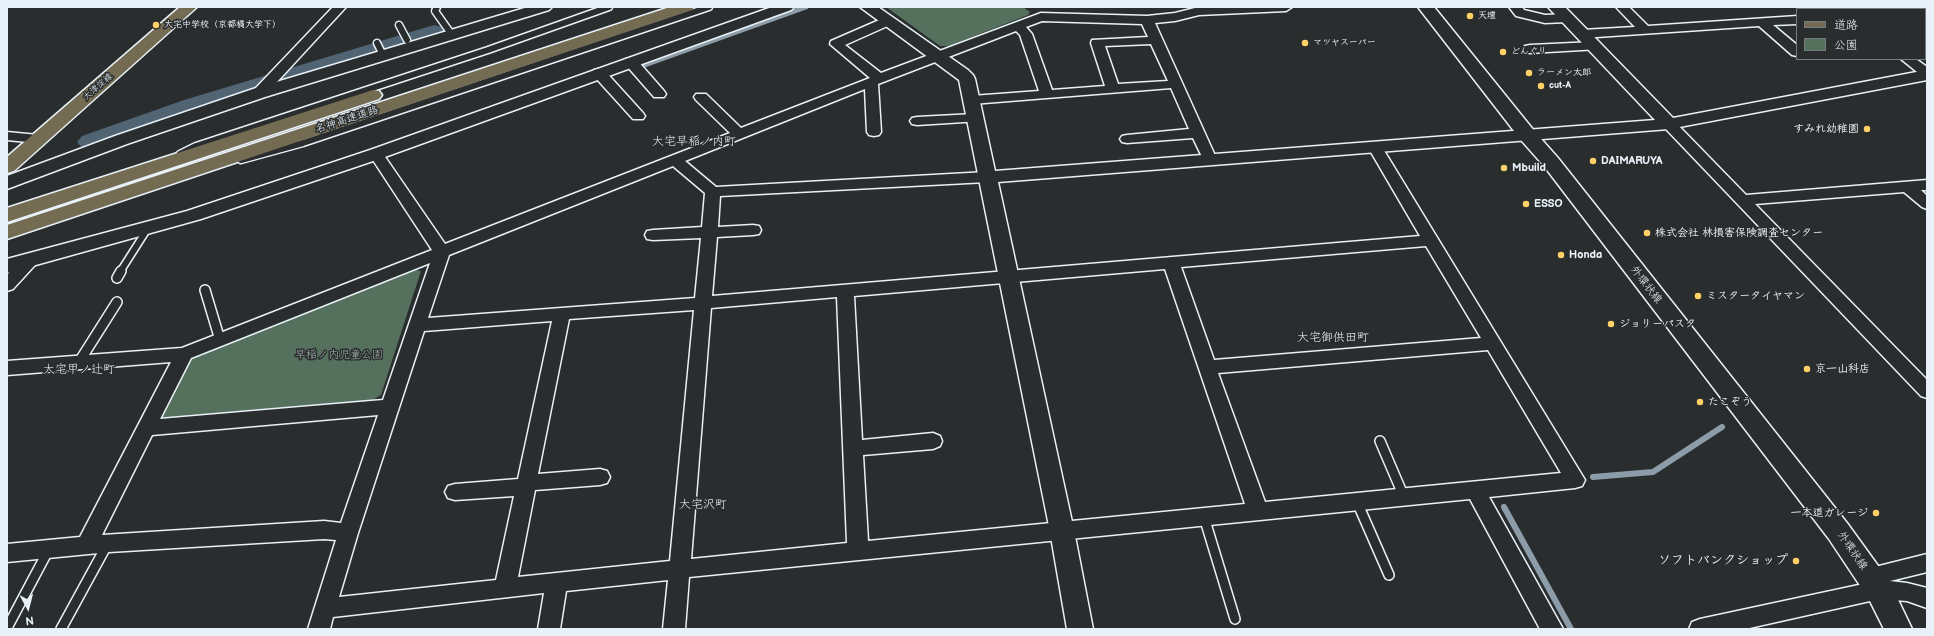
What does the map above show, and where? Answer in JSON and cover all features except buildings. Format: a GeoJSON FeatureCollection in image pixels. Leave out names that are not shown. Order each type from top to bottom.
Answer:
{"type":"FeatureCollection","features":[{"type":"Feature","properties":{"kind":"main road","name":"大津淀線"},"geometry":{"type":"LineString","coordinates":[[7,167],[189,7]]}},
{"type":"Feature","properties":{"kind":"main road","name":"名神高速道路"},"geometry":{"type":"LineString","coordinates":[[7,215],[644,7]]}},
{"type":"Feature","properties":{"kind":"main road","name":"名神高速道路"},"geometry":{"type":"LineString","coordinates":[[7,232],[212,166],[686,7]]}},
{"type":"Feature","properties":{"kind":"main road","name":"外環状線"},"geometry":{"type":"LineString","coordinates":[[1426,7],[1528,136],[1556,168],[1838,531],[1879,590],[1898,629]]}},
{"type":"Feature","properties":{"kind":"street"},"geometry":{"type":"LineString","coordinates":[[259,93],[340,7]]}},
{"type":"Feature","properties":{"kind":"street"},"geometry":{"type":"LineString","coordinates":[[7,183],[121,140],[259,93],[380,49],[452,34],[544,7]]}},
{"type":"Feature","properties":{"kind":"street"},"geometry":{"type":"LineString","coordinates":[[7,266],[194,215],[376,154],[786,7]]}},
{"type":"Feature","properties":{"kind":"street"},"geometry":{"type":"LineString","coordinates":[[868,7],[962,73],[968,79],[973,109],[1062,531],[1080,629]]}},
{"type":"Feature","properties":{"kind":"street"},"geometry":{"type":"LineString","coordinates":[[1027,7],[1041,17]]}},
{"type":"Feature","properties":{"kind":"street"},"geometry":{"type":"LineString","coordinates":[[7,368],[184,354],[937,56],[1041,17],[1148,20],[1174,18],[1199,9],[1286,7]]}},
{"type":"Feature","properties":{"kind":"street"},"geometry":{"type":"LineString","coordinates":[[1515,7],[1520,13],[1545,19],[1561,12],[1927,391]]}},
{"type":"Feature","properties":{"kind":"street"},"geometry":{"type":"LineString","coordinates":[[1622,7],[1645,30]]}},
{"type":"Feature","properties":{"kind":"street"},"geometry":{"type":"LineString","coordinates":[[1089,18],[1113,89]]}},
{"type":"Feature","properties":{"kind":"street"},"geometry":{"type":"LineString","coordinates":[[1148,20],[1210,160]]}},
{"type":"Feature","properties":{"kind":"street"},"geometry":{"type":"LineString","coordinates":[[1582,34],[1796,20]]}},
{"type":"Feature","properties":{"kind":"street"},"geometry":{"type":"LineString","coordinates":[[876,81],[836,44],[888,21]]}},
{"type":"Feature","properties":{"kind":"street"},"geometry":{"type":"LineString","coordinates":[[1762,22],[1796,51]]}},
{"type":"Feature","properties":{"kind":"street"},"geometry":{"type":"LineString","coordinates":[[1019,26],[1026,34],[1046,94]]}},
{"type":"Feature","properties":{"kind":"street"},"geometry":{"type":"LineString","coordinates":[[1097,43],[1157,40]]}},
{"type":"Feature","properties":{"kind":"street"},"geometry":{"type":"LineString","coordinates":[[1530,49],[1594,46]]}},
{"type":"Feature","properties":{"kind":"street"},"geometry":{"type":"LineString","coordinates":[[1909,60],[1927,74]]}},
{"type":"Feature","properties":{"kind":"street"},"geometry":{"type":"LineString","coordinates":[[631,62],[659,94]]}},
{"type":"Feature","properties":{"kind":"street"},"geometry":{"type":"LineString","coordinates":[[599,73],[638,116]]}},
{"type":"Feature","properties":{"kind":"street"},"geometry":{"type":"LineString","coordinates":[[675,160],[713,192],[987,176],[1528,136],[1669,124],[1927,74]]}},
{"type":"Feature","properties":{"kind":"street"},"geometry":{"type":"LineString","coordinates":[[874,132],[870,92],[876,81]]}},
{"type":"Feature","properties":{"kind":"street"},"geometry":{"type":"LineString","coordinates":[[917,121],[1046,94],[1176,84]]}},
{"type":"Feature","properties":{"kind":"street"},"geometry":{"type":"LineString","coordinates":[[701,97],[739,134]]}},
{"type":"Feature","properties":{"kind":"street"},"geometry":{"type":"LineString","coordinates":[[1127,139],[1198,133]]}},
{"type":"Feature","properties":{"kind":"street"},"geometry":{"type":"LineString","coordinates":[[7,136],[38,139]]}},
{"type":"Feature","properties":{"kind":"street"},"geometry":{"type":"LineString","coordinates":[[326,608],[680,569],[1575,480],[1375,147]]}},
{"type":"Feature","properties":{"kind":"street"},"geometry":{"type":"LineString","coordinates":[[376,154],[442,252]]}},
{"type":"Feature","properties":{"kind":"street"},"geometry":{"type":"LineString","coordinates":[[1744,200],[1927,185]]}},
{"type":"Feature","properties":{"kind":"street"},"geometry":{"type":"LineString","coordinates":[[1907,186],[1927,204]]}},
{"type":"Feature","properties":{"kind":"street"},"geometry":{"type":"LineString","coordinates":[[674,629],[713,192]]}},
{"type":"Feature","properties":{"kind":"street"},"geometry":{"type":"LineString","coordinates":[[654,235],[753,230]]}},
{"type":"Feature","properties":{"kind":"street"},"geometry":{"type":"LineString","coordinates":[[417,325],[704,303],[1431,240]]}},
{"type":"Feature","properties":{"kind":"street"},"geometry":{"type":"LineString","coordinates":[[316,629],[319,629],[348,533],[442,252]]}},
{"type":"Feature","properties":{"kind":"street"},"geometry":{"type":"LineString","coordinates":[[7,285],[29,261]]}},
{"type":"Feature","properties":{"kind":"street"},"geometry":{"type":"LineString","coordinates":[[1171,262],[1258,512]]}},
{"type":"Feature","properties":{"kind":"street"},"geometry":{"type":"LineString","coordinates":[[845,291],[858,551]]}},
{"type":"Feature","properties":{"kind":"street"},"geometry":{"type":"LineString","coordinates":[[505,588],[562,314]]}},
{"type":"Feature","properties":{"kind":"street"},"geometry":{"type":"LineString","coordinates":[[1208,367],[1493,343]]}},
{"type":"Feature","properties":{"kind":"street"},"geometry":{"type":"LineString","coordinates":[[87,544],[184,354]]}},
{"type":"Feature","properties":{"kind":"street"},"geometry":{"type":"LineString","coordinates":[[146,428],[390,407]]}},
{"type":"Feature","properties":{"kind":"street"},"geometry":{"type":"LineString","coordinates":[[853,448],[933,441]]}},
{"type":"Feature","properties":{"kind":"street"},"geometry":{"type":"LineString","coordinates":[[455,492],[600,477]]}},
{"type":"Feature","properties":{"kind":"street"},"geometry":{"type":"LineString","coordinates":[[1475,490],[1552,629]]}},
{"type":"Feature","properties":{"kind":"street"},"geometry":{"type":"LineString","coordinates":[[7,553],[87,544],[324,530],[348,533]]}},
{"type":"Feature","properties":{"kind":"street"},"geometry":{"type":"LineString","coordinates":[[1879,590],[1878,575],[1927,563]]}},
{"type":"Feature","properties":{"kind":"street"},"geometry":{"type":"LineString","coordinates":[[549,629],[557,582]]}},
{"type":"Feature","properties":{"kind":"street"},"geometry":{"type":"LineString","coordinates":[[1700,629],[1879,590],[1908,592],[1927,598]]}},
{"type":"Feature","properties":{"kind":"lane"},"geometry":{"type":"LineString","coordinates":[[437,7],[435,11],[452,34]]}},
{"type":"Feature","properties":{"kind":"lane"},"geometry":{"type":"LineString","coordinates":[[154,167],[196,146],[488,50],[609,7]]}},
{"type":"Feature","properties":{"kind":"lane"},"geometry":{"type":"LineString","coordinates":[[212,166],[262,155],[303,143],[709,7]]}},
{"type":"Feature","properties":{"kind":"lane"},"geometry":{"type":"LineString","coordinates":[[399,25],[409,43]]}},
{"type":"Feature","properties":{"kind":"lane"},"geometry":{"type":"LineString","coordinates":[[117,278],[148,228]]}},
{"type":"Feature","properties":{"kind":"lane"},"geometry":{"type":"LineString","coordinates":[[205,290],[220,340]]}},
{"type":"Feature","properties":{"kind":"lane"},"geometry":{"type":"LineString","coordinates":[[79,362],[117,302]]}},
{"type":"Feature","properties":{"kind":"lane"},"geometry":{"type":"LineString","coordinates":[[1380,441],[1404,497]]}},
{"type":"Feature","properties":{"kind":"lane"},"geometry":{"type":"LineString","coordinates":[[1357,502],[1389,574]]}},
{"type":"Feature","properties":{"kind":"lane"},"geometry":{"type":"LineString","coordinates":[[1204,517],[1235,619]]}},
{"type":"Feature","properties":{"kind":"lane"},"geometry":{"type":"LineString","coordinates":[[61,629],[108,543]]}},
{"type":"Feature","properties":{"kind":"lane"},"geometry":{"type":"LineString","coordinates":[[7,628],[49,548]]}},
{"type":"Feature","properties":{"kind":"green space"},"geometry":{"type":"Polygon","coordinates":[[[886,7],[1023,7],[1030,12],[1028,15],[949,46],[940,46],[886,7]]]}},
{"type":"Feature","properties":{"kind":"green space","name":"早稲ノ内児童公園"},"geometry":{"type":"Polygon","coordinates":[[[412,269],[421,271],[381,395],[364,405],[163,423],[159,417],[186,360],[193,355],[412,269]]]}},
{"type":"Feature","properties":{"kind":"waterway"},"geometry":{"type":"LineString","coordinates":[[642,66],[806,7]]}},
{"type":"Feature","properties":{"kind":"waterway"},"geometry":{"type":"LineString","coordinates":[[92,142],[194,106],[434,33]]}},
{"type":"Feature","properties":{"kind":"waterway"},"geometry":{"type":"LineString","coordinates":[[1593,477],[1653,472],[1722,427]]}},
{"type":"Feature","properties":{"kind":"waterway"},"geometry":{"type":"LineString","coordinates":[[1504,507],[1571,629]]}},
{"type":"Feature","properties":{"kind":"place","name":"天壇"},"geometry":{"type":"Point","coordinates":[1470,16]}},
{"type":"Feature","properties":{"kind":"place","name":"大宅中学校（京都橘大学下）"},"geometry":{"type":"Point","coordinates":[156,25]}},
{"type":"Feature","properties":{"kind":"place","name":"マツヤスーパー"},"geometry":{"type":"Point","coordinates":[1305,43]}},
{"type":"Feature","properties":{"kind":"place","name":"どんぐり"},"geometry":{"type":"Point","coordinates":[1503,52]}},
{"type":"Feature","properties":{"kind":"place","name":"ラーメン太郎"},"geometry":{"type":"Point","coordinates":[1529,73]}},
{"type":"Feature","properties":{"kind":"place","name":"cut-A"},"geometry":{"type":"Point","coordinates":[1541,86]}},
{"type":"Feature","properties":{"kind":"place","name":"すみれ幼稚園"},"geometry":{"type":"Point","coordinates":[1867,129]}},
{"type":"Feature","properties":{"kind":"place","name":"DAIMARUYA"},"geometry":{"type":"Point","coordinates":[1593,161]}},
{"type":"Feature","properties":{"kind":"place","name":"Mbuild"},"geometry":{"type":"Point","coordinates":[1504,168]}},
{"type":"Feature","properties":{"kind":"place","name":"ESSO"},"geometry":{"type":"Point","coordinates":[1526,204]}},
{"type":"Feature","properties":{"kind":"place","name":"株式会社 林損害保険調査センター"},"geometry":{"type":"Point","coordinates":[1647,233]}},
{"type":"Feature","properties":{"kind":"place","name":"Honda"},"geometry":{"type":"Point","coordinates":[1561,255]}},
{"type":"Feature","properties":{"kind":"place","name":"ミスタータイヤマン"},"geometry":{"type":"Point","coordinates":[1698,296]}},
{"type":"Feature","properties":{"kind":"place","name":"ジョリーパスタ"},"geometry":{"type":"Point","coordinates":[1611,324]}},
{"type":"Feature","properties":{"kind":"place","name":"京一山科店"},"geometry":{"type":"Point","coordinates":[1807,369]}},
{"type":"Feature","properties":{"kind":"place","name":"たこぞう"},"geometry":{"type":"Point","coordinates":[1700,402]}},
{"type":"Feature","properties":{"kind":"place","name":"一本道ガレージ"},"geometry":{"type":"Point","coordinates":[1876,513]}},
{"type":"Feature","properties":{"kind":"place","name":"ソフトバンクショップ"},"geometry":{"type":"Point","coordinates":[1796,561]}},
{"type":"Feature","properties":{"kind":"district","name":"大宅早稲ノ内町"},"geometry":{"type":"Point","coordinates":[694,142]}},
{"type":"Feature","properties":{"kind":"district","name":"大宅御供田町"},"geometry":{"type":"Point","coordinates":[1333,338]}},
{"type":"Feature","properties":{"kind":"district","name":"大宅甲ノ辻町"},"geometry":{"type":"Point","coordinates":[79,370]}},
{"type":"Feature","properties":{"kind":"district","name":"大宅沢町"},"geometry":{"type":"Point","coordinates":[703,505]}}]}
